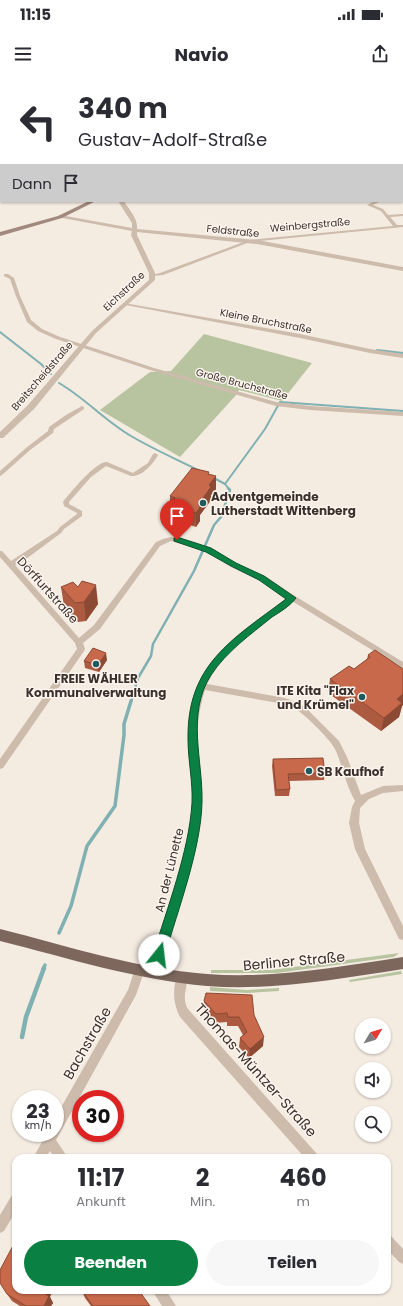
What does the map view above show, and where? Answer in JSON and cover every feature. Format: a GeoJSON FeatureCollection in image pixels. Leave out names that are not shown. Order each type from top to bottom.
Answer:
{"type":"FeatureCollection","features":[{"type":"Feature","properties":{"kind":"main road"},"geometry":{"type":"LineString","coordinates":[[0,234],[60,217],[91,202]]}},
{"type":"Feature","properties":{"kind":"main road","name":"Berliner Straße"},"geometry":{"type":"LineString","coordinates":[[0,935],[154,972],[182,977],[226,981],[271,981],[403,963]]}},
{"type":"Feature","properties":{"kind":"street","name":"Eichstraße"},"geometry":{"type":"LineString","coordinates":[[82,345],[152,280],[153,275],[134,234],[134,221],[122,202]]}},
{"type":"Feature","properties":{"kind":"street"},"geometry":{"type":"LineString","coordinates":[[376,202],[369,205],[380,209],[396,227]]}},
{"type":"Feature","properties":{"kind":"street"},"geometry":{"type":"LineString","coordinates":[[387,216],[403,215]]}},
{"type":"Feature","properties":{"kind":"street","name":"Feldstraße"},"geometry":{"type":"LineString","coordinates":[[60,217],[133,230],[249,241],[403,269]]}},
{"type":"Feature","properties":{"kind":"street","name":"Weinbergstraße"},"geometry":{"type":"LineString","coordinates":[[153,275],[161,274],[249,241],[403,226]]}},
{"type":"Feature","properties":{"kind":"street","name":"Große Bruchstraße"},"geometry":{"type":"LineString","coordinates":[[6,275],[12,278],[26,316],[32,324],[44,332],[152,369],[278,404],[310,408],[403,414]]}},
{"type":"Feature","properties":{"kind":"street","name":"Kleine Bruchstraße"},"geometry":{"type":"LineString","coordinates":[[126,304],[287,333],[370,351],[403,356]]}},
{"type":"Feature","properties":{"kind":"street","name":"Breitscheidstraße"},"geometry":{"type":"LineString","coordinates":[[0,436],[34,403],[82,345]]}},
{"type":"Feature","properties":{"kind":"street"},"geometry":{"type":"LineString","coordinates":[[0,474],[28,449],[51,432],[51,428],[82,408]]}},
{"type":"Feature","properties":{"kind":"street"},"geometry":{"type":"LineString","coordinates":[[10,564],[20,560],[80,515],[80,512],[66,505],[66,502],[89,476],[105,463],[133,475],[150,464],[156,455]]}},
{"type":"Feature","properties":{"kind":"street"},"geometry":{"type":"LineString","coordinates":[[0,766],[79,653],[81,649],[79,642],[97,627],[158,544],[165,540],[177,540],[205,548],[233,565],[262,578],[403,666]]}},
{"type":"Feature","properties":{"kind":"street","name":"Dörffurtstraße"},"geometry":{"type":"LineString","coordinates":[[0,553],[79,642]]}},
{"type":"Feature","properties":{"kind":"street","name":"An der Lünette"},"geometry":{"type":"LineString","coordinates":[[154,972],[188,855],[193,830],[197,802],[192,740],[193,720],[196,700],[201,686],[206,675],[219,657],[232,644],[292,598]]}},
{"type":"Feature","properties":{"kind":"street"},"geometry":{"type":"LineString","coordinates":[[201,686],[286,701],[303,710],[336,743],[340,750],[353,791],[360,800]]}},
{"type":"Feature","properties":{"kind":"street"},"geometry":{"type":"LineString","coordinates":[[403,788],[373,792],[360,800],[354,814],[356,836],[360,849],[403,936]]}},
{"type":"Feature","properties":{"kind":"street","name":"Bachstraße"},"geometry":{"type":"LineString","coordinates":[[64,1113],[132,992],[140,969]]}},
{"type":"Feature","properties":{"kind":"street","name":"Thomas-Müntzer-Straße"},"geometry":{"type":"LineString","coordinates":[[182,977],[179,997],[180,1006],[184,1013],[309,1154]]}},
{"type":"Feature","properties":{"kind":"street"},"geometry":{"type":"LineString","coordinates":[[41,1154],[48,1142]]}},
{"type":"Feature","properties":{"kind":"street"},"geometry":{"type":"LineString","coordinates":[[54,1142],[60,1154]]}},
{"type":"Feature","properties":{"kind":"street"},"geometry":{"type":"LineString","coordinates":[[0,1227],[12,1206]]}},
{"type":"Feature","properties":{"kind":"street"},"geometry":{"type":"LineString","coordinates":[[391,1244],[403,1258]]}},
{"type":"Feature","properties":{"kind":"street"},"geometry":{"type":"LineString","coordinates":[[161,1294],[170,1306]]}},
{"type":"Feature","properties":{"kind":"green space"},"geometry":{"type":"Polygon","coordinates":[[[204,334],[312,363],[282,401],[239,390],[180,457],[100,410],[150,372],[171,371],[204,334]]]}},
{"type":"Feature","properties":{"kind":"green space"},"geometry":{"type":"Polygon","coordinates":[[[399,953],[394,957],[277,973],[211,973],[211,970],[271,970],[399,953]]]}},
{"type":"Feature","properties":{"kind":"green space"},"geometry":{"type":"Polygon","coordinates":[[[401,971],[402,974],[350,982],[349,980],[401,971]]]}},
{"type":"Feature","properties":{"kind":"green space"},"geometry":{"type":"Polygon","coordinates":[[[210,987],[246,990],[279,988],[279,991],[247,993],[210,991],[210,987]]]}},
{"type":"Feature","properties":{"kind":"building"},"geometry":{"type":"Polygon","coordinates":[[[192,468],[209,472],[208,474],[216,476],[209,485],[211,487],[198,505],[200,507],[196,513],[170,504],[175,498],[170,496],[192,468]]]}},
{"type":"Feature","properties":{"kind":"building"},"geometry":{"type":"Polygon","coordinates":[[[82,581],[96,585],[84,602],[75,603],[61,587],[73,582],[78,587],[82,581]]]}},
{"type":"Feature","properties":{"kind":"building"},"geometry":{"type":"Polygon","coordinates":[[[93,648],[106,653],[98,665],[84,661],[93,648]]]}},
{"type":"Feature","properties":{"kind":"building"},"geometry":{"type":"Polygon","coordinates":[[[375,650],[403,669],[403,694],[397,699],[402,703],[384,718],[330,679],[349,666],[354,669],[370,657],[368,655],[375,650]]]}},
{"type":"Feature","properties":{"kind":"building"},"geometry":{"type":"Polygon","coordinates":[[[323,758],[325,773],[288,774],[290,789],[276,790],[273,759],[323,758]]]}},
{"type":"Feature","properties":{"kind":"building"},"geometry":{"type":"Polygon","coordinates":[[[206,993],[252,995],[254,1015],[264,1037],[250,1049],[240,1038],[247,1032],[239,1017],[228,1017],[227,1013],[216,1014],[204,1001],[206,993]]]}},
{"type":"Feature","properties":{"kind":"building"},"geometry":{"type":"Polygon","coordinates":[[[12,1248],[12,1294],[46,1294],[49,1296],[44,1306],[26,1306],[7,1294],[0,1283],[0,1270],[12,1248]]]}},
{"type":"Feature","properties":{"kind":"building"},"geometry":{"type":"Polygon","coordinates":[[[84,1294],[141,1294],[150,1306],[93,1306],[84,1294]]]}},
{"type":"Feature","properties":{"kind":"waterway"},"geometry":{"type":"LineString","coordinates":[[0,332],[41,364],[51,374]]}},
{"type":"Feature","properties":{"kind":"waterway"},"geometry":{"type":"LineString","coordinates":[[377,350],[403,353]]}},
{"type":"Feature","properties":{"kind":"waterway"},"geometry":{"type":"LineString","coordinates":[[59,383],[78,396],[112,424],[131,436],[198,470]]}},
{"type":"Feature","properties":{"kind":"waterway"},"geometry":{"type":"LineString","coordinates":[[225,484],[265,429],[280,402],[403,411]]}},
{"type":"Feature","properties":{"kind":"waterway"},"geometry":{"type":"LineString","coordinates":[[214,478],[225,484]]}},
{"type":"Feature","properties":{"kind":"waterway"},"geometry":{"type":"LineString","coordinates":[[225,484],[229,489]]}},
{"type":"Feature","properties":{"kind":"waterway"},"geometry":{"type":"LineString","coordinates":[[131,702],[138,678],[151,656],[153,644],[194,571],[214,525],[221,517],[230,490],[229,489]]}},
{"type":"Feature","properties":{"kind":"waterway"},"geometry":{"type":"LineString","coordinates":[[59,933],[71,906],[87,846],[115,806],[124,735],[124,724],[131,701]]}},
{"type":"Feature","properties":{"kind":"waterway"},"geometry":{"type":"LineString","coordinates":[[43,969],[45,965]]}},
{"type":"Feature","properties":{"kind":"waterway"},"geometry":{"type":"LineString","coordinates":[[22,1037],[26,1017],[44,968]]}},
{"type":"Feature","properties":{"kind":"place","name":"Adventgemeinde Lutherstadt Wittenberg"},"geometry":{"type":"Point","coordinates":[203,503]}},
{"type":"Feature","properties":{"kind":"place","name":"FREIE WÄHLER Kommunalverwaltung"},"geometry":{"type":"Point","coordinates":[96,664]}},
{"type":"Feature","properties":{"kind":"place","name":"ITE Kita \"Flax und Krümel\""},"geometry":{"type":"Point","coordinates":[362,697]}},
{"type":"Feature","properties":{"kind":"place","name":"SB Kaufhof"},"geometry":{"type":"Point","coordinates":[309,771]}},
{"type":"Feature","properties":{"kind":"route"},"geometry":{"type":"LineString","coordinates":[[159,955],[188,855],[193,830],[197,802],[192,740],[193,720],[196,700],[201,686],[206,675],[219,657],[232,644],[292,598],[262,578],[233,565],[209,550],[177,540]]}}]}
